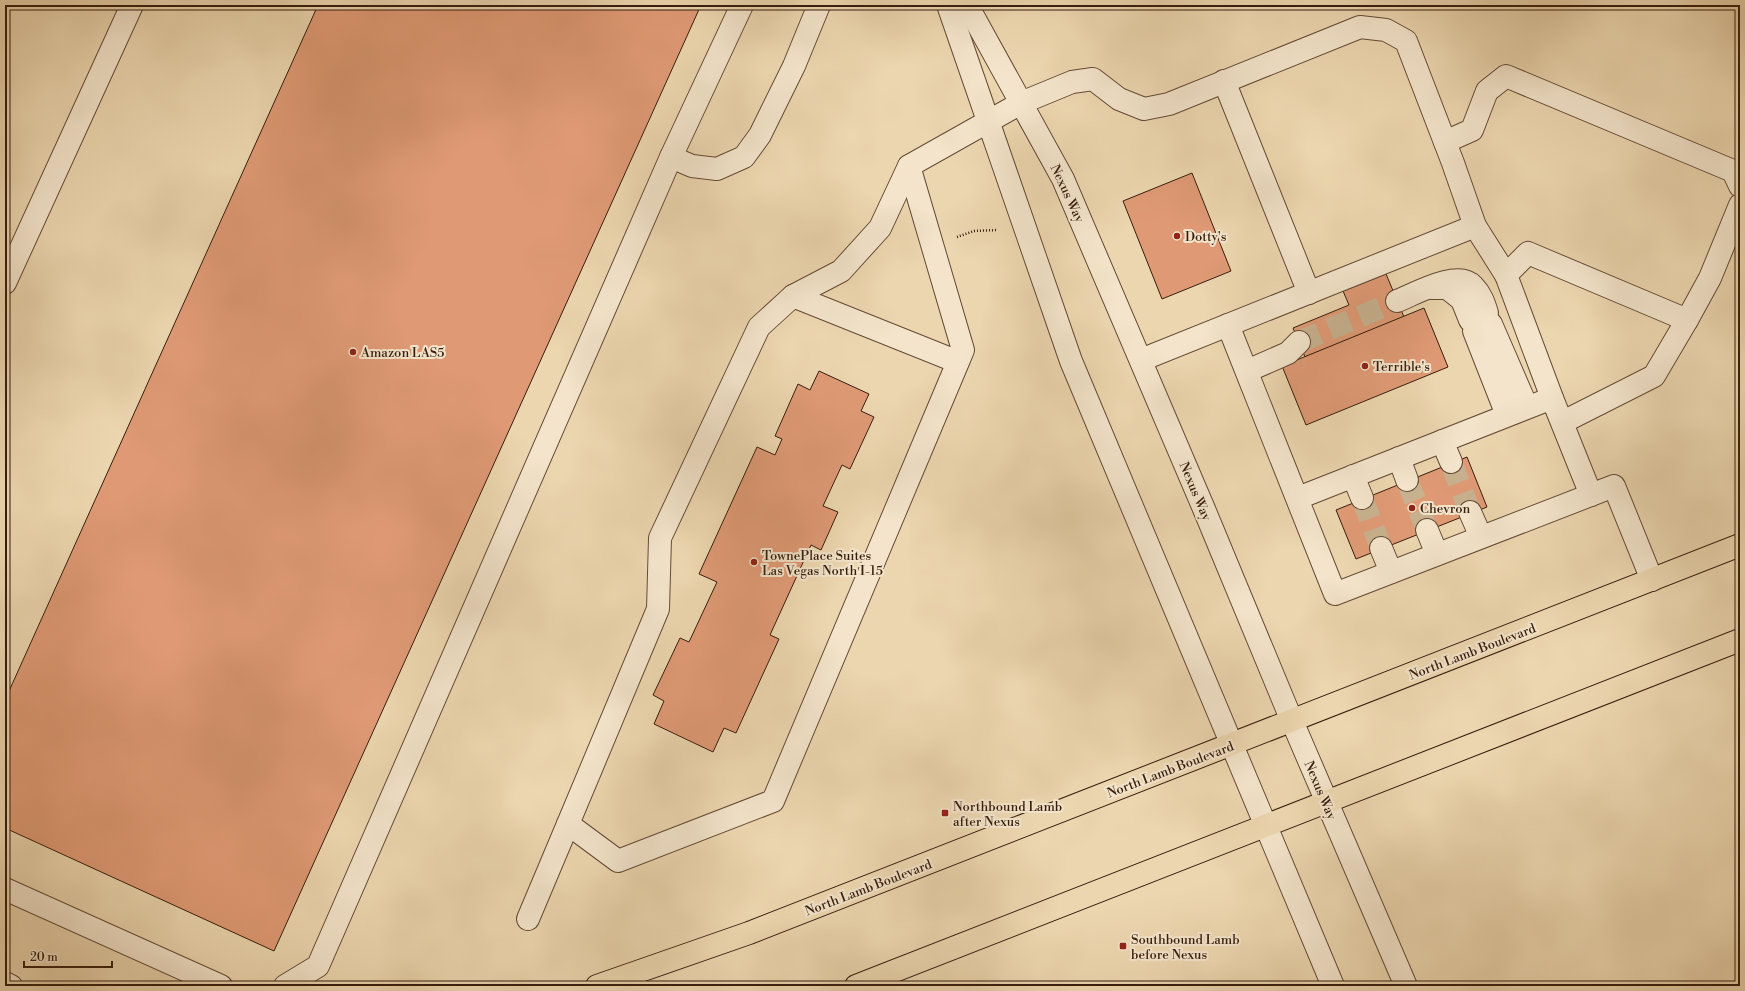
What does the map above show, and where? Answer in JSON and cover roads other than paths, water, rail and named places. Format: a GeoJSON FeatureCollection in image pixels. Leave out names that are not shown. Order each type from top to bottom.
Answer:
{"type":"FeatureCollection","features":[{"type":"Feature","properties":{"kind":"main road","name":"North Lamb Boulevard"},"geometry":{"type":"LineString","coordinates":[[597,986],[756,931],[1740,545]]}},
{"type":"Feature","properties":{"kind":"main road"},"geometry":{"type":"LineString","coordinates":[[856,986],[1740,640]]}},
{"type":"Feature","properties":{"kind":"street"},"geometry":{"type":"LineString","coordinates":[[5,283],[132,5]]}},
{"type":"Feature","properties":{"kind":"street"},"geometry":{"type":"LineString","coordinates":[[285,986],[318,966],[671,157],[742,5]]}},
{"type":"Feature","properties":{"kind":"street"},"geometry":{"type":"LineString","coordinates":[[671,157],[692,166],[717,169],[744,157],[760,135],[794,66],[819,5]]}},
{"type":"Feature","properties":{"kind":"street"},"geometry":{"type":"LineString","coordinates":[[948,5],[1070,361],[1333,986]]}},
{"type":"Feature","properties":{"kind":"street","name":"Nexus Way"},"geometry":{"type":"LineString","coordinates":[[967,5],[1063,179],[1141,360],[1292,721],[1406,986]]}},
{"type":"Feature","properties":{"kind":"street"},"geometry":{"type":"LineString","coordinates":[[528,919],[658,609],[660,538],[759,327],[793,296],[841,271],[880,228],[909,166],[1021,102],[1072,82],[1093,79],[1119,99],[1144,109],[1169,104],[1360,27],[1386,30],[1406,41],[1445,142],[1474,226],[1506,275],[1552,398],[1591,495]]}},
{"type":"Feature","properties":{"kind":"street"},"geometry":{"type":"LineString","coordinates":[[1445,142],[1472,130],[1487,91],[1506,76],[1734,171],[1740,186]]}},
{"type":"Feature","properties":{"kind":"street"},"geometry":{"type":"LineString","coordinates":[[1224,81],[1309,293]]}},
{"type":"Feature","properties":{"kind":"street"},"geometry":{"type":"LineString","coordinates":[[568,824],[618,861],[773,800],[963,350],[909,166]]}},
{"type":"Feature","properties":{"kind":"street"},"geometry":{"type":"LineString","coordinates":[[1562,422],[1654,376],[1710,278],[1740,204]]}},
{"type":"Feature","properties":{"kind":"street"},"geometry":{"type":"LineString","coordinates":[[1141,360],[1474,226]]}},
{"type":"Feature","properties":{"kind":"street"},"geometry":{"type":"LineString","coordinates":[[1506,275],[1528,253],[1687,320]]}},
{"type":"Feature","properties":{"kind":"street"},"geometry":{"type":"LineString","coordinates":[[1397,301],[1430,288],[1447,288],[1462,300],[1481,322],[1527,407]]}},
{"type":"Feature","properties":{"kind":"street"},"geometry":{"type":"LineString","coordinates":[[793,296],[958,362]]}},
{"type":"Feature","properties":{"kind":"street"},"geometry":{"type":"LineString","coordinates":[[1481,322],[1507,415]]}},
{"type":"Feature","properties":{"kind":"street"},"geometry":{"type":"LineString","coordinates":[[1228,324],[1335,594],[1614,486],[1652,580]]}},
{"type":"Feature","properties":{"kind":"street"},"geometry":{"type":"LineString","coordinates":[[1246,370],[1288,353],[1299,342]]}},
{"type":"Feature","properties":{"kind":"street"},"geometry":{"type":"LineString","coordinates":[[1298,498],[1552,398]]}},
{"type":"Feature","properties":{"kind":"street"},"geometry":{"type":"LineString","coordinates":[[1442,441],[1451,462]]}},
{"type":"Feature","properties":{"kind":"street"},"geometry":{"type":"LineString","coordinates":[[1399,458],[1408,480]]}},
{"type":"Feature","properties":{"kind":"street"},"geometry":{"type":"LineString","coordinates":[[1353,476],[1362,498]]}},
{"type":"Feature","properties":{"kind":"street"},"geometry":{"type":"LineString","coordinates":[[1470,512],[1481,538]]}},
{"type":"Feature","properties":{"kind":"street"},"geometry":{"type":"LineString","coordinates":[[1427,530],[1437,554]]}},
{"type":"Feature","properties":{"kind":"street"},"geometry":{"type":"LineString","coordinates":[[1381,548],[1391,572]]}},
{"type":"Feature","properties":{"kind":"street"},"geometry":{"type":"LineString","coordinates":[[5,889],[221,986]]}},
{"type":"Feature","properties":{"kind":"street"},"geometry":{"type":"LineString","coordinates":[[5,983],[11,986]]}},
{"type":"Feature","properties":{"kind":"tunnel"},"geometry":{"type":"LineString","coordinates":[[1299,342],[1397,301]]}},
{"type":"Feature","properties":{"kind":"tunnel"},"geometry":{"type":"LineString","coordinates":[[1451,462],[1470,512]]}},
{"type":"Feature","properties":{"kind":"tunnel"},"geometry":{"type":"LineString","coordinates":[[1407,480],[1427,530]]}},
{"type":"Feature","properties":{"kind":"tunnel"},"geometry":{"type":"LineString","coordinates":[[1362,498],[1381,548]]}},
{"type":"Feature","properties":{"kind":"place","name":"Dotty's"},"geometry":{"type":"Point","coordinates":[1177,236]}},
{"type":"Feature","properties":{"kind":"place","name":"Amazon LAS5"},"geometry":{"type":"Point","coordinates":[353,352]}},
{"type":"Feature","properties":{"kind":"place","name":"Terrible's"},"geometry":{"type":"Point","coordinates":[1365,366]}},
{"type":"Feature","properties":{"kind":"place","name":"Chevron"},"geometry":{"type":"Point","coordinates":[1412,508]}},
{"type":"Feature","properties":{"kind":"place","name":"TownePlace Suites Las Vegas North I-15"},"geometry":{"type":"Point","coordinates":[754,562]}},
{"type":"Feature","properties":{"kind":"place","name":"Northbound Lamb after Nexus"},"geometry":{"type":"Point","coordinates":[945,813]}},
{"type":"Feature","properties":{"kind":"place","name":"Southbound Lamb before Nexus"},"geometry":{"type":"Point","coordinates":[1123,946]}}]}
